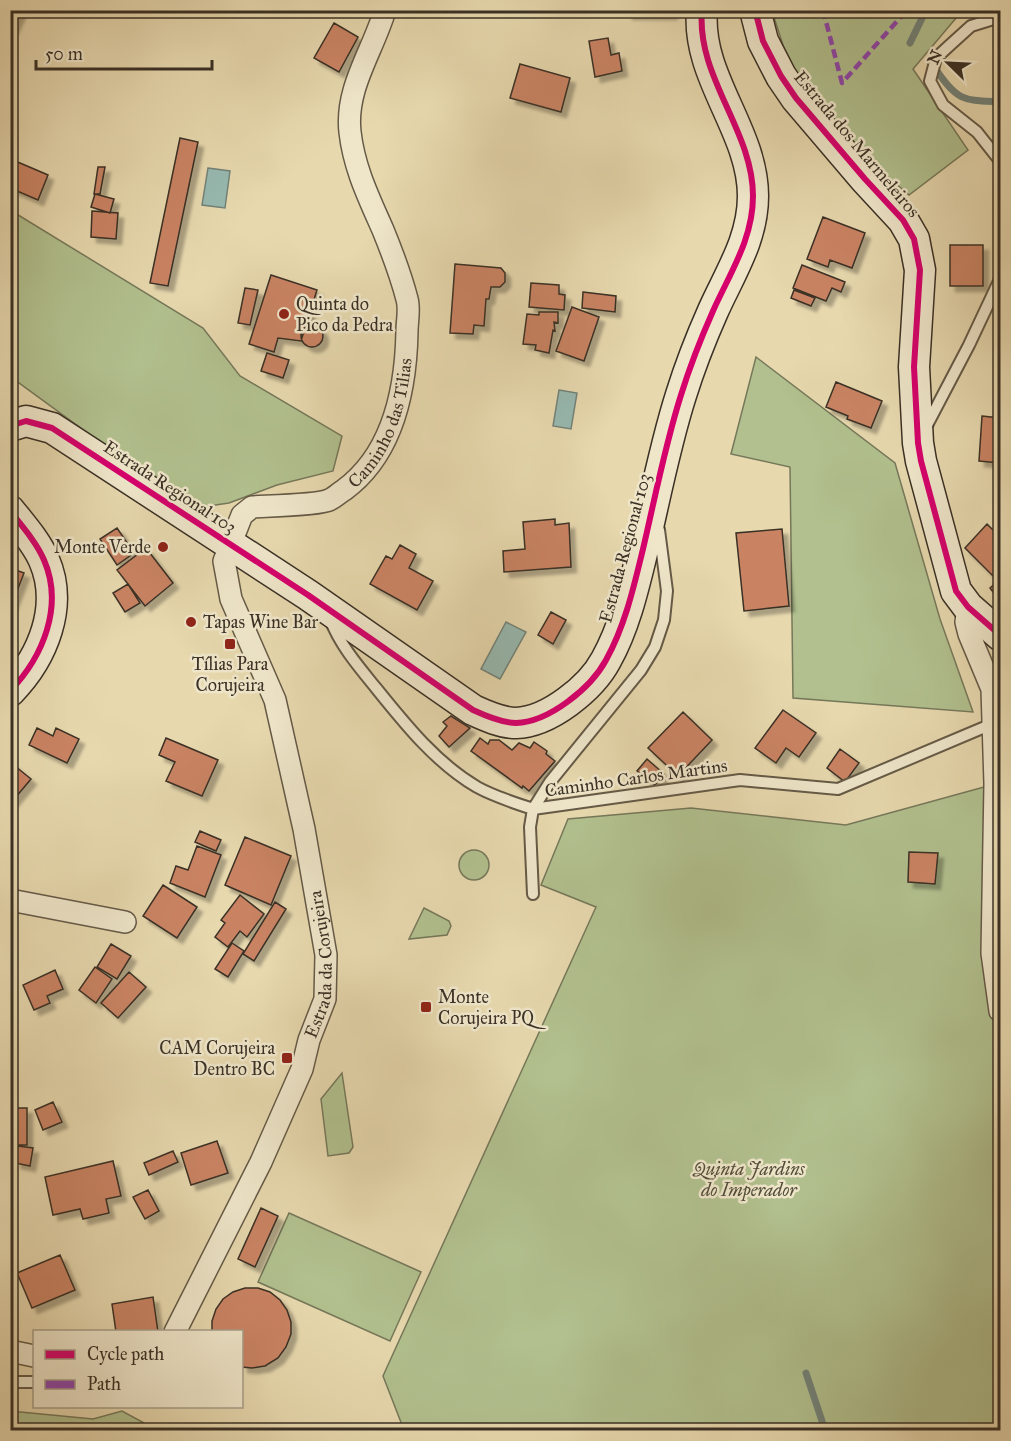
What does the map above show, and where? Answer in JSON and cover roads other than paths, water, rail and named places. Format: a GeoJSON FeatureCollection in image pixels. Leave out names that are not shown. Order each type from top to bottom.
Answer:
{"type":"FeatureCollection","features":[{"type":"Feature","properties":{"kind":"main road","name":"Estrada Regional 103"},"geometry":{"type":"LineString","coordinates":[[18,420],[52,428],[325,608],[473,710],[492,718],[515,723],[550,712],[583,690],[606,662],[615,642],[634,585],[680,397],[695,352],[733,273],[745,242],[751,217],[752,176],[746,149],[713,75],[704,44],[702,10]]}},
{"type":"Feature","properties":{"kind":"main road","name":"Estrada dos Marmeleiros"},"geometry":{"type":"LineString","coordinates":[[755,10],[763,41],[781,76],[796,98],[903,220],[914,239],[920,270],[914,367],[918,443],[931,503],[956,591],[968,607],[1000,635]]}},
{"type":"Feature","properties":{"kind":"main road"},"geometry":{"type":"LineString","coordinates":[[10,511],[43,558],[50,580],[52,604],[46,636],[36,657],[10,691]]}},
{"type":"Feature","properties":{"kind":"street","name":"Caminho das Tilias"},"geometry":{"type":"LineString","coordinates":[[229,545],[242,515],[252,507],[328,501],[350,485],[370,465],[386,438],[399,403],[407,355],[408,302],[387,241],[355,165],[349,129],[358,75],[380,29],[385,10]]}},
{"type":"Feature","properties":{"kind":"street","name":"Estrada da Corujeira"},"geometry":{"type":"LineString","coordinates":[[176,1330],[266,1151],[302,1069],[309,1040],[325,999],[326,955],[304,829],[275,700],[231,599],[224,561],[229,545]]}},
{"type":"Feature","properties":{"kind":"street"},"geometry":{"type":"LineString","coordinates":[[968,607],[966,622],[969,634],[992,689],[995,795],[992,953],[1000,1011]]}},
{"type":"Feature","properties":{"kind":"street"},"geometry":{"type":"LineString","coordinates":[[10,900],[125,922]]}},
{"type":"Feature","properties":{"kind":"street"},"geometry":{"type":"LineString","coordinates":[[10,1351],[33,1356]]}},
{"type":"Feature","properties":{"kind":"lane"},"geometry":{"type":"LineString","coordinates":[[1000,17],[971,26],[950,45],[936,58],[930,81],[943,105],[978,132],[1000,161]]}},
{"type":"Feature","properties":{"kind":"lane"},"geometry":{"type":"LineString","coordinates":[[918,443],[1000,279]]}},
{"type":"Feature","properties":{"kind":"lane"},"geometry":{"type":"LineString","coordinates":[[533,894],[530,827],[533,809],[550,782],[641,670],[655,648],[664,620],[667,591],[654,498]]}},
{"type":"Feature","properties":{"kind":"lane","name":"Caminho Carlos Martins"},"geometry":{"type":"LineString","coordinates":[[325,608],[336,634],[351,657],[410,730],[442,761],[477,787],[533,809],[740,780],[838,789],[992,724]]}},
{"type":"Feature","properties":{"kind":"lane"},"geometry":{"type":"LineString","coordinates":[[10,1382],[33,1382]]}},
{"type":"Feature","properties":{"kind":"water"},"geometry":{"type":"Polygon","coordinates":[[[208,168],[230,171],[225,208],[202,205],[208,168]]]}},
{"type":"Feature","properties":{"kind":"water"},"geometry":{"type":"Polygon","coordinates":[[[559,390],[577,393],[571,429],[553,426],[559,390]]]}},
{"type":"Feature","properties":{"kind":"water"},"geometry":{"type":"Polygon","coordinates":[[[506,622],[526,632],[500,679],[481,669],[506,622]]]}},
{"type":"Feature","properties":{"kind":"waterway"},"geometry":{"type":"LineString","coordinates":[[910,43],[926,10]]}},
{"type":"Feature","properties":{"kind":"waterway"},"geometry":{"type":"LineString","coordinates":[[937,71],[951,89],[963,97],[978,101],[1000,102]]}},
{"type":"Feature","properties":{"kind":"waterway"},"geometry":{"type":"LineString","coordinates":[[806,1373],[825,1430]]}},
{"type":"Feature","properties":{"kind":"place","name":"Quinta do Pico da Pedra"},"geometry":{"type":"Point","coordinates":[284,314]}},
{"type":"Feature","properties":{"kind":"place","name":"Monte Verde"},"geometry":{"type":"Point","coordinates":[163,547]}},
{"type":"Feature","properties":{"kind":"place","name":"Tapas Wine Bar"},"geometry":{"type":"Point","coordinates":[191,622]}},
{"type":"Feature","properties":{"kind":"place","name":"Tílias Para Corujeira"},"geometry":{"type":"Point","coordinates":[230,644]}},
{"type":"Feature","properties":{"kind":"place","name":"Monte Corujeira PQ"},"geometry":{"type":"Point","coordinates":[426,1007]}},
{"type":"Feature","properties":{"kind":"place","name":"CAM Corujeira Dentro BC"},"geometry":{"type":"Point","coordinates":[287,1058]}},
{"type":"Feature","properties":{"kind":"park label","name":"Quinta Jardins do Imperador"},"geometry":{"type":"Point","coordinates":[749,1179]}}]}
